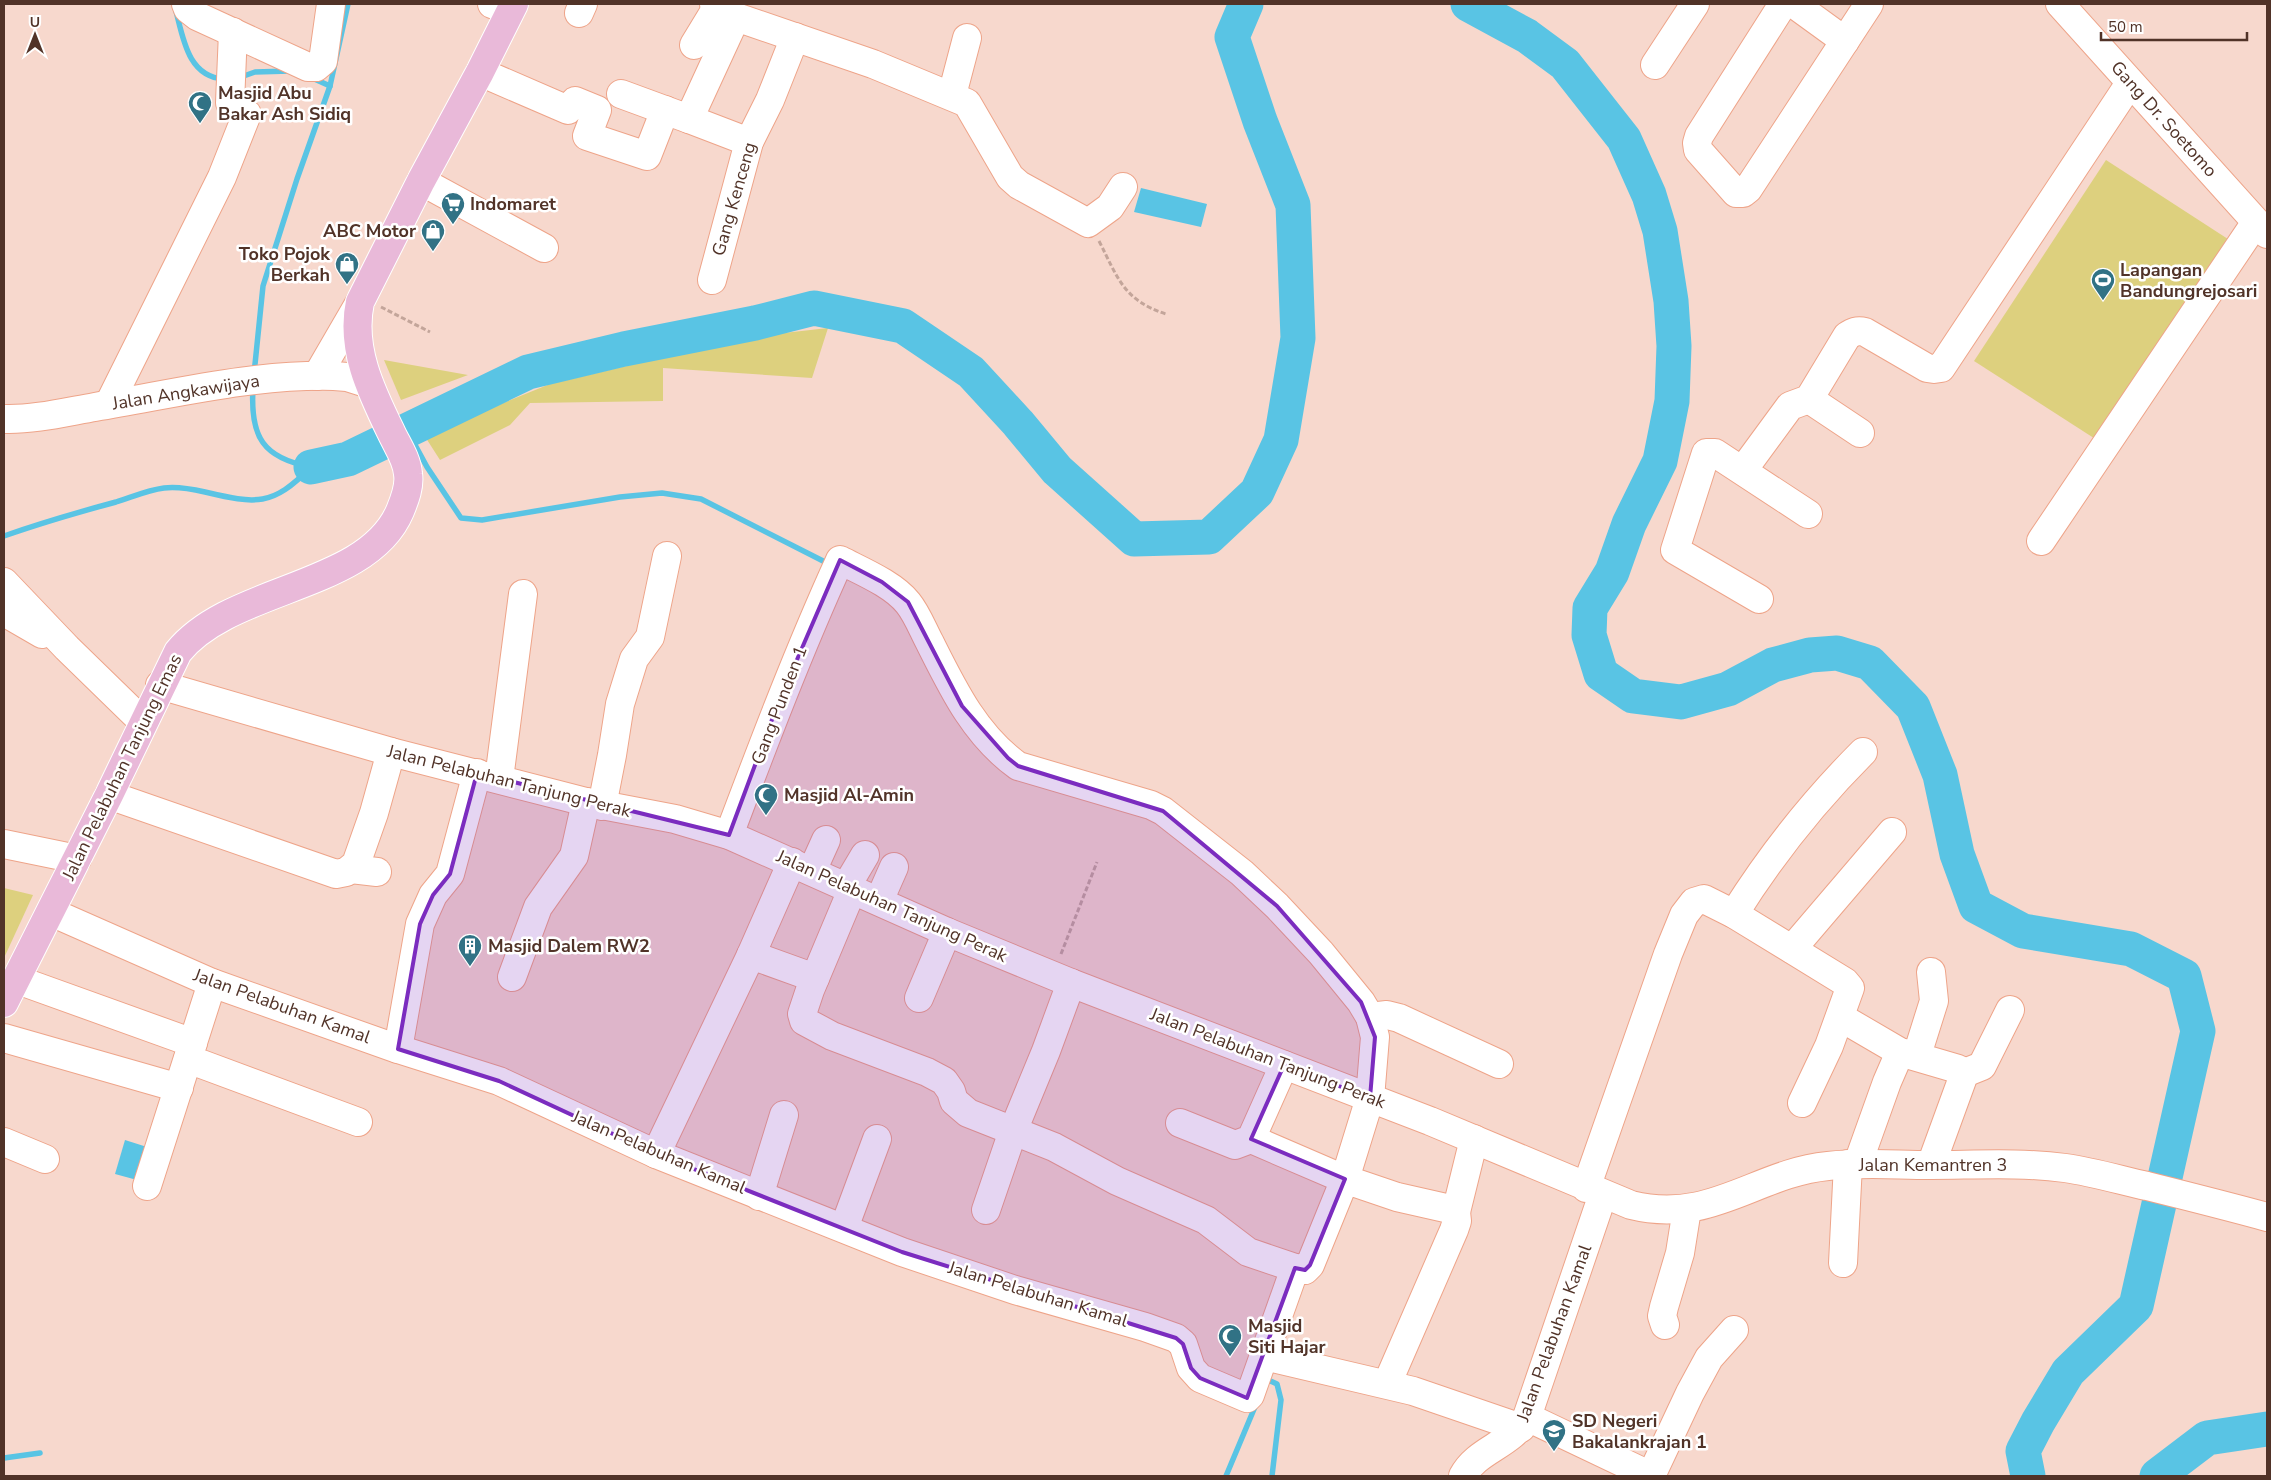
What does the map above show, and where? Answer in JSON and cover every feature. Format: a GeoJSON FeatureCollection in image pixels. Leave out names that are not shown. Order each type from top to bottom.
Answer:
{"type":"FeatureCollection","features":[{"type":"Feature","properties":{"kind":"main road","name":"Jalan Pelabuhan Tanjung Emas"},"geometry":{"type":"LineString","coordinates":[[10,991],[109,795],[160,685],[178,652],[195,633],[206,625],[358,558],[377,544],[392,526],[406,496],[408,474],[405,460],[370,389],[357,339],[358,313],[361,300],[421,181],[480,72],[505,6]]}},
{"type":"Feature","properties":{"kind":"street"},"geometry":{"type":"LineString","coordinates":[[186,4],[188,9],[197,16],[308,68],[316,66],[323,61],[331,4]]}},
{"type":"Feature","properties":{"kind":"street"},"geometry":{"type":"LineString","coordinates":[[1655,64],[1695,4]]}},
{"type":"Feature","properties":{"kind":"street"},"geometry":{"type":"LineString","coordinates":[[1783,4],[1699,136],[1697,143],[1698,150],[1736,193],[1743,193],[1748,189],[1870,4]]}},
{"type":"Feature","properties":{"kind":"street"},"geometry":{"type":"LineString","coordinates":[[1794,4],[1845,41]]}},
{"type":"Feature","properties":{"kind":"street","name":"Gang Dr. Soetomo"},"geometry":{"type":"LineString","coordinates":[[2060,4],[2262,228]]}},
{"type":"Feature","properties":{"kind":"street"},"geometry":{"type":"LineString","coordinates":[[480,72],[568,110],[574,102],[597,110],[588,136],[647,156],[677,115],[722,8]]}},
{"type":"Feature","properties":{"kind":"street"},"geometry":{"type":"LineString","coordinates":[[722,8],[795,37],[873,64],[952,95],[967,103],[1010,177],[1019,185],[1088,223],[1110,207],[1123,187]]}},
{"type":"Feature","properties":{"kind":"street"},"geometry":{"type":"LineString","coordinates":[[694,45],[722,8]]}},
{"type":"Feature","properties":{"kind":"street"},"geometry":{"type":"LineString","coordinates":[[109,404],[222,177],[247,114],[232,107],[230,84],[233,32]]}},
{"type":"Feature","properties":{"kind":"street","name":"Gang Kenceng"},"geometry":{"type":"LineString","coordinates":[[712,280],[749,142],[770,100],[795,37]]}},
{"type":"Feature","properties":{"kind":"street"},"geometry":{"type":"LineString","coordinates":[[952,95],[967,38]]}},
{"type":"Feature","properties":{"kind":"street"},"geometry":{"type":"LineString","coordinates":[[1743,470],[1790,406],[1809,399],[1846,336],[1859,330],[1865,332],[1927,368],[1934,370],[1942,368],[2130,83]]}},
{"type":"Feature","properties":{"kind":"street"},"geometry":{"type":"LineString","coordinates":[[621,94],[749,142]]}},
{"type":"Feature","properties":{"kind":"street"},"geometry":{"type":"LineString","coordinates":[[421,181],[544,248]]}},
{"type":"Feature","properties":{"kind":"street"},"geometry":{"type":"LineString","coordinates":[[2041,541],[2262,228]]}},
{"type":"Feature","properties":{"kind":"street"},"geometry":{"type":"LineString","coordinates":[[317,376],[361,300]]}},
{"type":"Feature","properties":{"kind":"street","name":"Jalan Angkawijaya"},"geometry":{"type":"LineString","coordinates":[[4,419],[46,415],[238,381],[317,376],[347,377],[370,389]]}},
{"type":"Feature","properties":{"kind":"street"},"geometry":{"type":"LineString","coordinates":[[1809,399],[1860,433]]}},
{"type":"Feature","properties":{"kind":"street"},"geometry":{"type":"LineString","coordinates":[[1759,599],[1675,550],[1706,453],[1715,453],[1808,514]]}},
{"type":"Feature","properties":{"kind":"street"},"geometry":{"type":"LineString","coordinates":[[512,977],[538,907],[574,856],[594,804],[612,755],[620,704],[634,658],[650,638],[667,556]]}},
{"type":"Feature","properties":{"kind":"street","name":"Gang Punden 1"},"geometry":{"type":"LineString","coordinates":[[729,836],[777,706],[836,568],[882,582],[908,602],[962,706],[977,727],[1008,758],[1018,766],[1151,805],[1163,811],[1242,873],[1277,906],[1321,953],[1361,1002],[1370,1017]]}},
{"type":"Feature","properties":{"kind":"street"},"geometry":{"type":"LineString","coordinates":[[4,582],[67,648],[143,722]]}},
{"type":"Feature","properties":{"kind":"street"},"geometry":{"type":"LineString","coordinates":[[398,1049],[420,924],[433,895],[450,874],[488,776],[524,594]]}},
{"type":"Feature","properties":{"kind":"street"},"geometry":{"type":"LineString","coordinates":[[4,612],[67,648]]}},
{"type":"Feature","properties":{"kind":"street","name":"Jalan Pelabuhan Tanjung Perak"},"geometry":{"type":"LineString","coordinates":[[160,685],[391,752],[594,804],[675,819],[729,836],[947,932],[1061,979],[1474,1139],[1594,1191]]}},
{"type":"Feature","properties":{"kind":"street"},"geometry":{"type":"LineString","coordinates":[[109,795],[336,874],[364,871],[356,864],[374,813],[391,752]]}},
{"type":"Feature","properties":{"kind":"street"},"geometry":{"type":"LineString","coordinates":[[1734,914],[1764,866],[1834,781],[1863,752]]}},
{"type":"Feature","properties":{"kind":"street"},"geometry":{"type":"LineString","coordinates":[[1792,950],[1892,832]]}},
{"type":"Feature","properties":{"kind":"street"},"geometry":{"type":"LineString","coordinates":[[656,1154],[751,955],[802,867],[826,840]]}},
{"type":"Feature","properties":{"kind":"street"},"geometry":{"type":"LineString","coordinates":[[4,844],[77,859]]}},
{"type":"Feature","properties":{"kind":"street"},"geometry":{"type":"LineString","coordinates":[[865,855],[849,888],[802,1014],[802,1020],[832,1036],[927,1072],[944,1081],[958,1107],[981,1119],[1054,1147],[1117,1181],[1206,1220],[1248,1252],[1299,1269],[1310,1265],[1340,1178],[1375,1037],[1370,1017],[1387,1015],[1399,1018],[1499,1064]]}},
{"type":"Feature","properties":{"kind":"street"},"geometry":{"type":"LineString","coordinates":[[879,901],[894,866]]}},
{"type":"Feature","properties":{"kind":"street","name":"Jalan Pelabuhan Kamal"},"geometry":{"type":"LineString","coordinates":[[1463,1476],[1475,1460],[1514,1435],[1524,1422],[1668,954],[1684,915],[1694,902],[1704,899],[1734,914],[1848,985],[1850,992],[1840,1017]]}},
{"type":"Feature","properties":{"kind":"street","name":"Jalan Pelabuhan Kamal"},"geometry":{"type":"LineString","coordinates":[[51,912],[212,982],[398,1049],[499,1081],[656,1154],[902,1252],[1015,1290],[1145,1327],[1176,1338],[1183,1344],[1192,1368],[1200,1378],[1247,1398],[1271,1358]]}},
{"type":"Feature","properties":{"kind":"street"},"geometry":{"type":"LineString","coordinates":[[920,998],[947,932]]}},
{"type":"Feature","properties":{"kind":"street"},"geometry":{"type":"LineString","coordinates":[[751,955],[815,978]]}},
{"type":"Feature","properties":{"kind":"street"},"geometry":{"type":"LineString","coordinates":[[1843,1262],[1853,1164],[1887,1082],[1909,1054],[1934,1001],[1931,972]]}},
{"type":"Feature","properties":{"kind":"street"},"geometry":{"type":"LineString","coordinates":[[986,1210],[1013,1131],[1046,1051],[1061,979]]}},
{"type":"Feature","properties":{"kind":"street"},"geometry":{"type":"LineString","coordinates":[[147,1186],[212,982]]}},
{"type":"Feature","properties":{"kind":"street"},"geometry":{"type":"LineString","coordinates":[[10,991],[191,1051],[358,1122]]}},
{"type":"Feature","properties":{"kind":"street"},"geometry":{"type":"LineString","coordinates":[[1962,1074],[1982,1066],[2010,1010]]}},
{"type":"Feature","properties":{"kind":"street"},"geometry":{"type":"LineString","coordinates":[[1802,1103],[1840,1017],[1909,1054],[1958,1069],[1962,1074],[1962,1080],[1931,1165]]}},
{"type":"Feature","properties":{"kind":"street"},"geometry":{"type":"LineString","coordinates":[[4,1038],[179,1088]]}},
{"type":"Feature","properties":{"kind":"street"},"geometry":{"type":"LineString","coordinates":[[1251,1139],[1284,1064]]}},
{"type":"Feature","properties":{"kind":"street"},"geometry":{"type":"LineString","coordinates":[[759,1196],[784,1115]]}},
{"type":"Feature","properties":{"kind":"street"},"geometry":{"type":"LineString","coordinates":[[1180,1122],[1235,1145],[1251,1139],[1340,1178],[1397,1197],[1456,1212]]}},
{"type":"Feature","properties":{"kind":"street"},"geometry":{"type":"LineString","coordinates":[[844,1228],[876,1139]]}},
{"type":"Feature","properties":{"kind":"street"},"geometry":{"type":"LineString","coordinates":[[1387,1384],[1454,1230],[1457,1221],[1456,1212],[1474,1139]]}},
{"type":"Feature","properties":{"kind":"street"},"geometry":{"type":"LineString","coordinates":[[4,1142],[45,1160]]}},
{"type":"Feature","properties":{"kind":"street","name":"Jalan Kemantren 3"},"geometry":{"type":"LineString","coordinates":[[1594,1191],[1647,1209],[1665,1211],[1687,1209],[1725,1199],[1801,1170],[1853,1164],[2034,1166],[2091,1172],[2267,1217]]}},
{"type":"Feature","properties":{"kind":"street"},"geometry":{"type":"LineString","coordinates":[[1665,1325],[1662,1316],[1680,1253],[1687,1209]]}},
{"type":"Feature","properties":{"kind":"street"},"geometry":{"type":"LineString","coordinates":[[1299,1269],[1271,1358],[1387,1384],[1524,1422],[1623,1470],[1651,1476],[1690,1393],[1709,1358],[1734,1330]]}},
{"type":"Feature","properties":{"kind":"path"},"geometry":{"type":"LineString","coordinates":[[1088,223],[1128,293],[1147,308],[1166,314]]}},
{"type":"Feature","properties":{"kind":"path"},"geometry":{"type":"LineString","coordinates":[[361,300],[430,332]]}},
{"type":"Feature","properties":{"kind":"path"},"geometry":{"type":"LineString","coordinates":[[1061,979],[1096,862]]}},
{"type":"Feature","properties":{"kind":"highlighted area"},"geometry":{"type":"Polygon","coordinates":[[[840,560],[882,582],[908,602],[962,706],[1008,758],[1018,766],[1163,811],[1277,906],[1361,1002],[1375,1037],[1370,1098],[1284,1065],[1251,1139],[1345,1179],[1310,1265],[1305,1270],[1295,1268],[1247,1398],[1200,1378],[1191,1368],[1183,1344],[1176,1338],[902,1252],[656,1154],[499,1081],[398,1049],[420,924],[433,895],[450,874],[477,773],[729,835],[777,706],[840,560]]]}},
{"type":"Feature","properties":{"kind":"shaded area","name":"Lapangan Bandungrejosari"},"geometry":{"type":"Polygon","coordinates":[[[2106,160],[2231,241],[2100,442],[1974,361],[2106,160]]]}},
{"type":"Feature","properties":{"kind":"shaded area"},"geometry":{"type":"Polygon","coordinates":[[[828,328],[812,378],[663,368],[663,401],[530,403],[510,425],[440,460],[424,435],[550,384],[749,337],[828,328]]]}},
{"type":"Feature","properties":{"kind":"shaded area"},"geometry":{"type":"Polygon","coordinates":[[[384,360],[468,375],[401,400],[384,360]]]}},
{"type":"Feature","properties":{"kind":"shaded area"},"geometry":{"type":"Polygon","coordinates":[[[4,888],[33,895],[4,958],[4,888]]]}},
{"type":"Feature","properties":{"kind":"water"},"geometry":{"type":"Polygon","coordinates":[[[1141,188],[1207,204],[1201,227],[1134,212],[1141,188]]]}},
{"type":"Feature","properties":{"kind":"water"},"geometry":{"type":"Polygon","coordinates":[[[125,1140],[147,1147],[137,1180],[115,1174],[125,1140]]]}},
{"type":"Feature","properties":{"kind":"waterway"},"geometry":{"type":"LineString","coordinates":[[254,374],[263,286],[297,179],[330,86],[348,4]]}},
{"type":"Feature","properties":{"kind":"waterway"},"geometry":{"type":"LineString","coordinates":[[311,467],[348,459],[528,372],[624,349],[755,323],[814,308],[903,326],[971,372],[1018,423],[1057,470],[1134,539],[1209,537],[1257,492],[1281,440],[1298,338],[1293,205],[1260,121],[1232,37],[1246,4]]}},
{"type":"Feature","properties":{"kind":"waterway"},"geometry":{"type":"LineString","coordinates":[[1468,4],[1527,36],[1565,64],[1624,139],[1649,195],[1660,231],[1671,301],[1674,346],[1672,401],[1660,461],[1629,524],[1612,572],[1590,608],[1589,635],[1601,674],[1633,696],[1681,702],[1728,689],[1773,665],[1810,655],[1837,653],[1870,663],[1913,707],[1940,775],[1957,854],[1976,906],[2023,931],[2131,949],[2184,976],[2198,1031],[2136,1306],[2068,1372],[2023,1451],[2028,1476]]}},
{"type":"Feature","properties":{"kind":"waterway"},"geometry":{"type":"LineString","coordinates":[[176,11],[181,33],[195,64],[212,77],[224,79]]}},
{"type":"Feature","properties":{"kind":"waterway"},"geometry":{"type":"LineString","coordinates":[[238,78],[255,72],[290,71]]}},
{"type":"Feature","properties":{"kind":"waterway"},"geometry":{"type":"LineString","coordinates":[[310,77],[330,86]]}},
{"type":"Feature","properties":{"kind":"waterway"},"geometry":{"type":"LineString","coordinates":[[253,388],[254,420],[257,432],[263,442],[281,458],[311,467]]}},
{"type":"Feature","properties":{"kind":"waterway"},"geometry":{"type":"LineString","coordinates":[[407,430],[427,467],[461,518],[482,520],[620,497],[662,493],[701,499],[831,565]]}},
{"type":"Feature","properties":{"kind":"waterway"},"geometry":{"type":"LineString","coordinates":[[4,536],[164,488],[185,488],[238,499],[262,499],[274,496],[285,489],[311,467]]}},
{"type":"Feature","properties":{"kind":"waterway"},"geometry":{"type":"LineString","coordinates":[[1266,1379],[1277,1384],[1281,1400],[1272,1476]]}},
{"type":"Feature","properties":{"kind":"waterway"},"geometry":{"type":"LineString","coordinates":[[1226,1476],[1257,1402]]}},
{"type":"Feature","properties":{"kind":"waterway"},"geometry":{"type":"LineString","coordinates":[[2157,1476],[2207,1438],[2267,1429]]}},
{"type":"Feature","properties":{"kind":"waterway"},"geometry":{"type":"LineString","coordinates":[[4,1458],[40,1453]]}},
{"type":"Feature","properties":{"kind":"place","name":"Masjid Abu Bakar Ash Sidiq"},"geometry":{"type":"Point","coordinates":[200,124]}},
{"type":"Feature","properties":{"kind":"place","name":"Indomaret"},"geometry":{"type":"Point","coordinates":[453,225]}},
{"type":"Feature","properties":{"kind":"place","name":"ABC Motor"},"geometry":{"type":"Point","coordinates":[433,252]}},
{"type":"Feature","properties":{"kind":"place","name":"Toko Pojok Berkah"},"geometry":{"type":"Point","coordinates":[347,285]}},
{"type":"Feature","properties":{"kind":"place","name":"Lapangan Bandungrejosari"},"geometry":{"type":"Point","coordinates":[2103,301]}},
{"type":"Feature","properties":{"kind":"place","name":"Masjid Al-Amin"},"geometry":{"type":"Point","coordinates":[766,816]}},
{"type":"Feature","properties":{"kind":"place","name":"Masjid Dalem RW2"},"geometry":{"type":"Point","coordinates":[470,967]}},
{"type":"Feature","properties":{"kind":"place","name":"Masjid Siti Hajar"},"geometry":{"type":"Point","coordinates":[1230,1357]}},
{"type":"Feature","properties":{"kind":"place","name":"SD Negeri Bakalankrajan 1"},"geometry":{"type":"Point","coordinates":[1554,1452]}}]}
